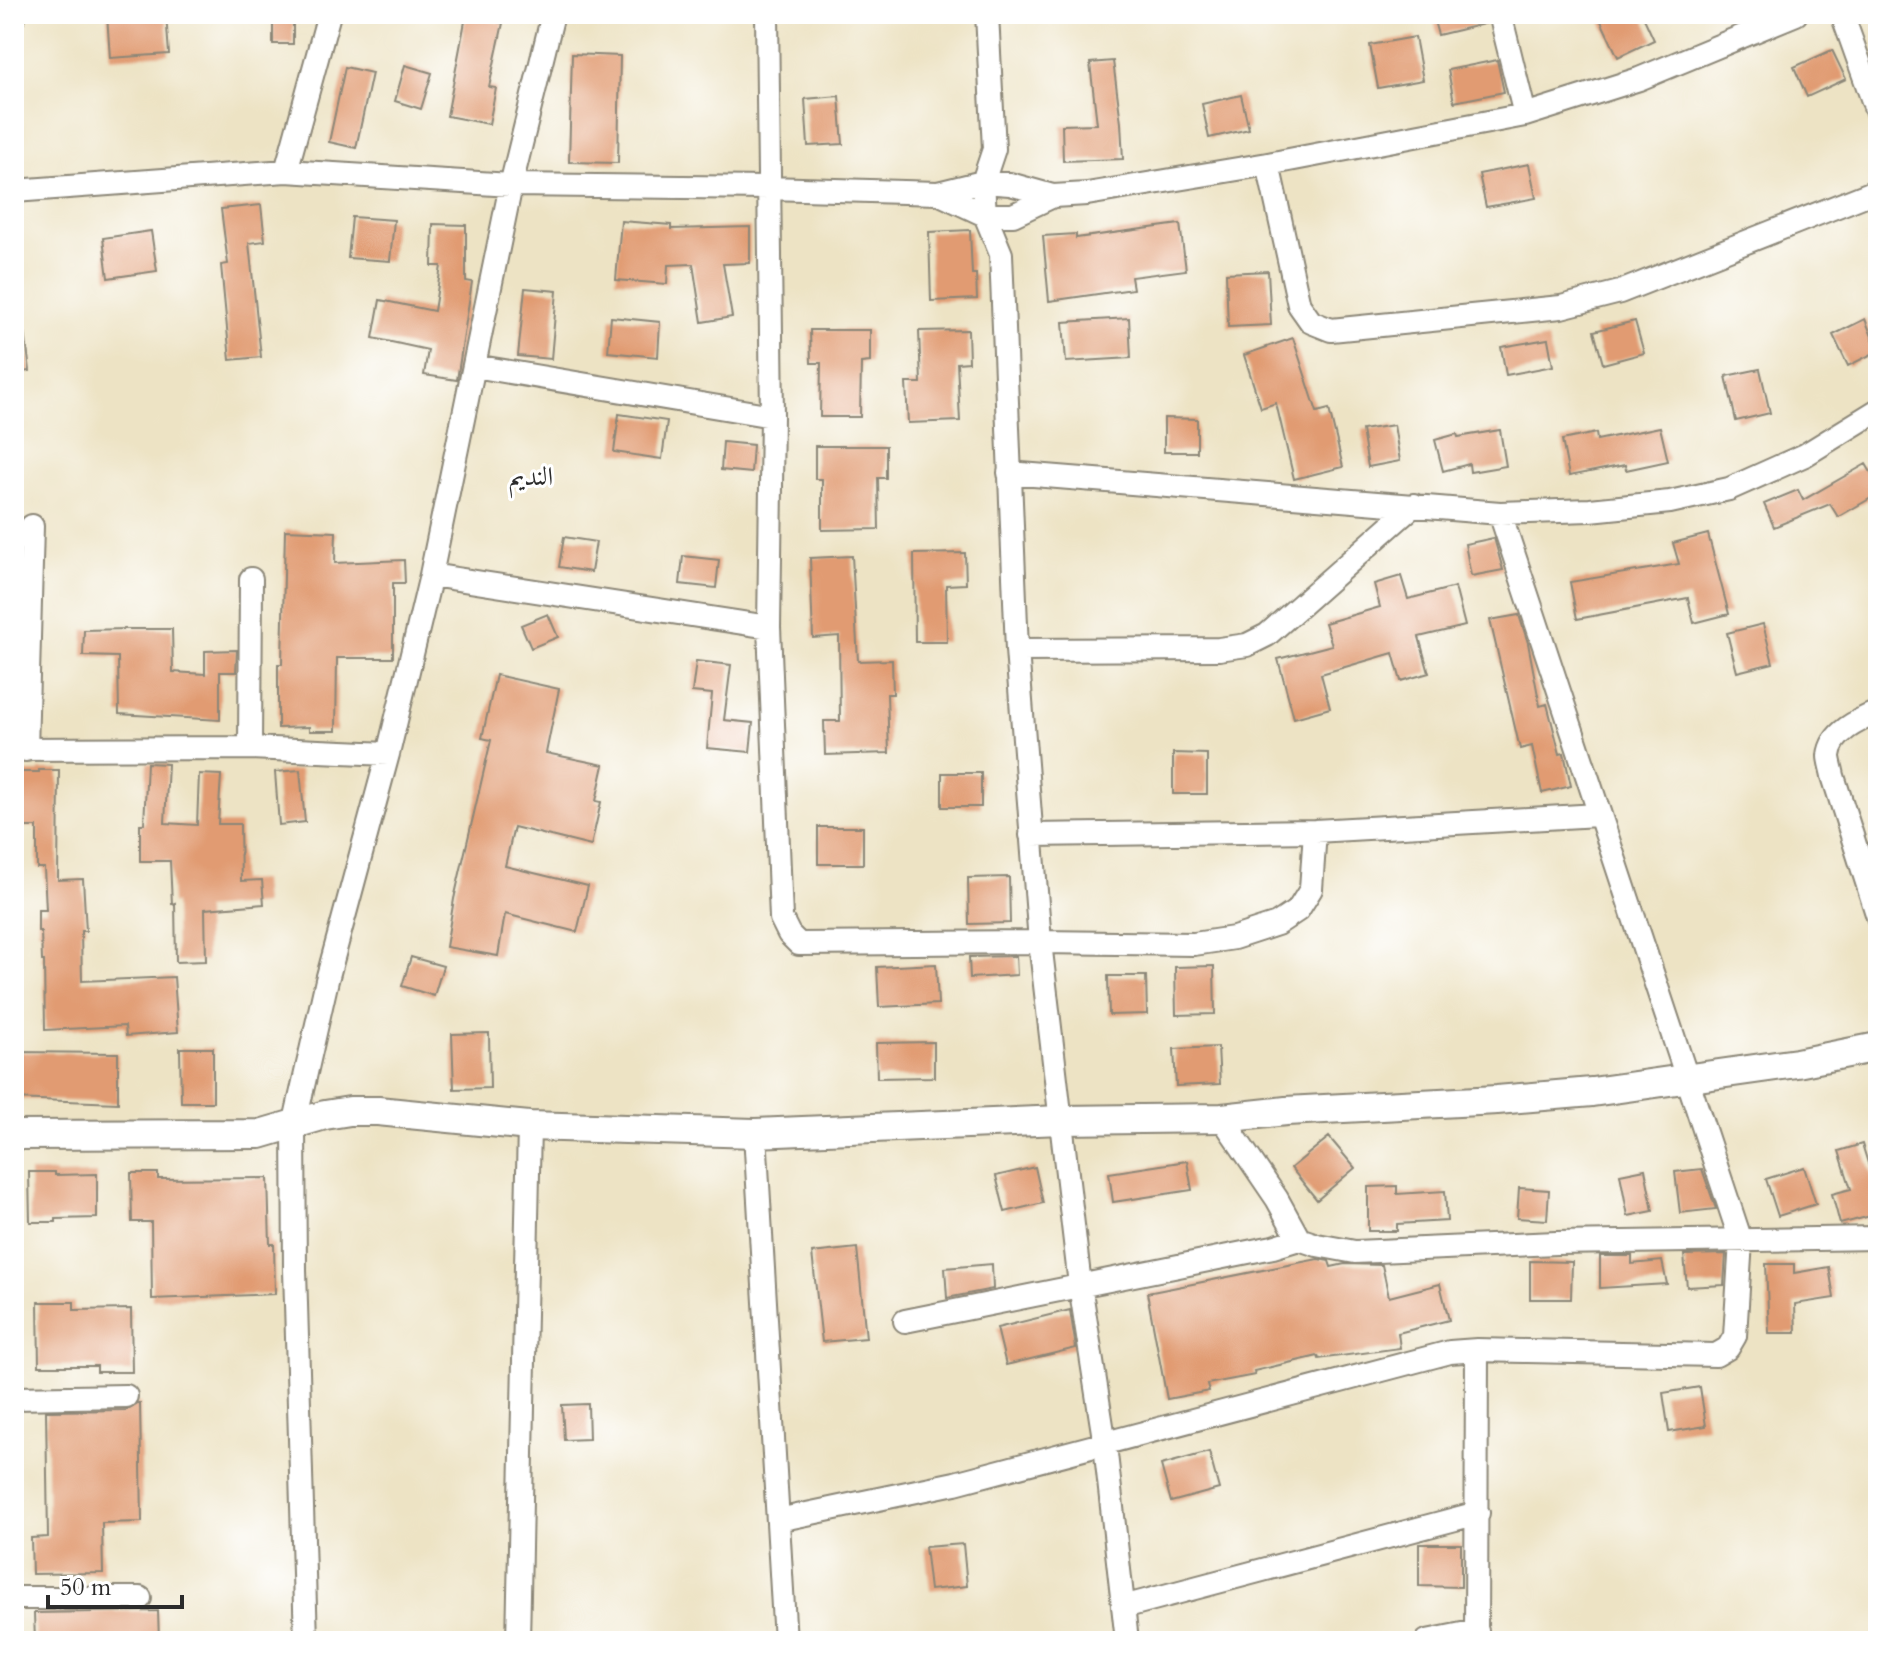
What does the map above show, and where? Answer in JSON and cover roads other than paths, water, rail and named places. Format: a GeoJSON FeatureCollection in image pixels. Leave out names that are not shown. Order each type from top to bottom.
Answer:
{"type":"FeatureCollection","features":[{"type":"Feature","properties":{"kind":"main road"},"geometry":{"type":"LineString","coordinates":[[14,1135],[260,1134],[350,1111],[529,1126],[755,1133],[1061,1120],[1222,1118],[1286,1111],[1497,1100],[1687,1080],[1878,1047]]}},
{"type":"Feature","properties":{"kind":"street"},"geometry":{"type":"LineString","coordinates":[[286,171],[329,14]]}},
{"type":"Feature","properties":{"kind":"street"},"geometry":{"type":"LineString","coordinates":[[306,1641],[294,1126],[327,980],[388,754],[431,575],[511,185],[553,14]]}},
{"type":"Feature","properties":{"kind":"street"},"geometry":{"type":"LineString","coordinates":[[767,14],[772,416],[769,627],[781,918],[789,934],[799,944],[1194,944],[1234,938],[1277,924],[1298,910],[1311,889],[1315,831]]}},
{"type":"Feature","properties":{"kind":"street"},"geometry":{"type":"LineString","coordinates":[[987,14],[994,149],[983,182],[985,215],[1001,254]]}},
{"type":"Feature","properties":{"kind":"street"},"geometry":{"type":"LineString","coordinates":[[1500,14],[1525,115]]}},
{"type":"Feature","properties":{"kind":"street"},"geometry":{"type":"LineString","coordinates":[[14,191],[286,171],[511,185],[938,193],[983,182],[1010,184],[1053,196],[1087,194],[1268,164],[1525,115],[1639,79],[1796,14]]}},
{"type":"Feature","properties":{"kind":"street"},"geometry":{"type":"LineString","coordinates":[[1842,14],[1878,115]]}},
{"type":"Feature","properties":{"kind":"street"},"geometry":{"type":"LineString","coordinates":[[994,149],[1010,184],[1013,215],[1001,254],[1009,473],[1017,650],[1040,942],[1080,1285],[1105,1445],[1127,1641]]}},
{"type":"Feature","properties":{"kind":"street"},"geometry":{"type":"LineString","coordinates":[[1268,164],[1299,305],[1311,322],[1331,330],[1561,307],[1620,292],[1878,190]]}},
{"type":"Feature","properties":{"kind":"street"},"geometry":{"type":"LineString","coordinates":[[938,193],[985,215],[1013,215],[1053,196]]}},
{"type":"Feature","properties":{"kind":"street"},"geometry":{"type":"LineString","coordinates":[[474,366],[772,416]]}},
{"type":"Feature","properties":{"kind":"street"},"geometry":{"type":"LineString","coordinates":[[1009,473],[1500,513],[1590,510],[1656,503],[1729,489],[1805,455],[1878,410]]}},
{"type":"Feature","properties":{"kind":"street"},"geometry":{"type":"LineString","coordinates":[[1017,650],[1219,649],[1247,645],[1267,635],[1414,505]]}},
{"type":"Feature","properties":{"kind":"street"},"geometry":{"type":"LineString","coordinates":[[778,1520],[955,1483],[1450,1352],[1716,1355],[1728,1348],[1735,1336],[1741,1241],[1500,513]]}},
{"type":"Feature","properties":{"kind":"street"},"geometry":{"type":"LineString","coordinates":[[32,526],[20,749],[250,748],[388,754]]}},
{"type":"Feature","properties":{"kind":"street"},"geometry":{"type":"LineString","coordinates":[[431,575],[769,627]]}},
{"type":"Feature","properties":{"kind":"street"},"geometry":{"type":"LineString","coordinates":[[250,748],[251,579]]}},
{"type":"Feature","properties":{"kind":"street"},"geometry":{"type":"LineString","coordinates":[[1878,712],[1838,735],[1829,755],[1878,917]]}},
{"type":"Feature","properties":{"kind":"street"},"geometry":{"type":"LineString","coordinates":[[1031,835],[1315,831],[1598,815]]}},
{"type":"Feature","properties":{"kind":"street"},"geometry":{"type":"LineString","coordinates":[[1222,1118],[1277,1199],[1299,1239]]}},
{"type":"Feature","properties":{"kind":"street"},"geometry":{"type":"LineString","coordinates":[[518,1641],[529,1126]]}},
{"type":"Feature","properties":{"kind":"street"},"geometry":{"type":"LineString","coordinates":[[755,1133],[785,1641]]}},
{"type":"Feature","properties":{"kind":"street"},"geometry":{"type":"LineString","coordinates":[[905,1321],[1273,1247],[1299,1239],[1355,1252],[1556,1243],[1878,1238]]}},
{"type":"Feature","properties":{"kind":"street"},"geometry":{"type":"LineString","coordinates":[[1427,1641],[1476,1636],[1477,1350]]}},
{"type":"Feature","properties":{"kind":"street"},"geometry":{"type":"LineString","coordinates":[[14,1398],[126,1396]]}},
{"type":"Feature","properties":{"kind":"street"},"geometry":{"type":"LineString","coordinates":[[1123,1607],[1478,1513]]}},
{"type":"Feature","properties":{"kind":"street"},"geometry":{"type":"LineString","coordinates":[[14,1598],[140,1598]]}},
{"type":"Feature","properties":{"kind":"district","name":"النديم"},"geometry":{"type":"Point","coordinates":[531,476]}}]}
